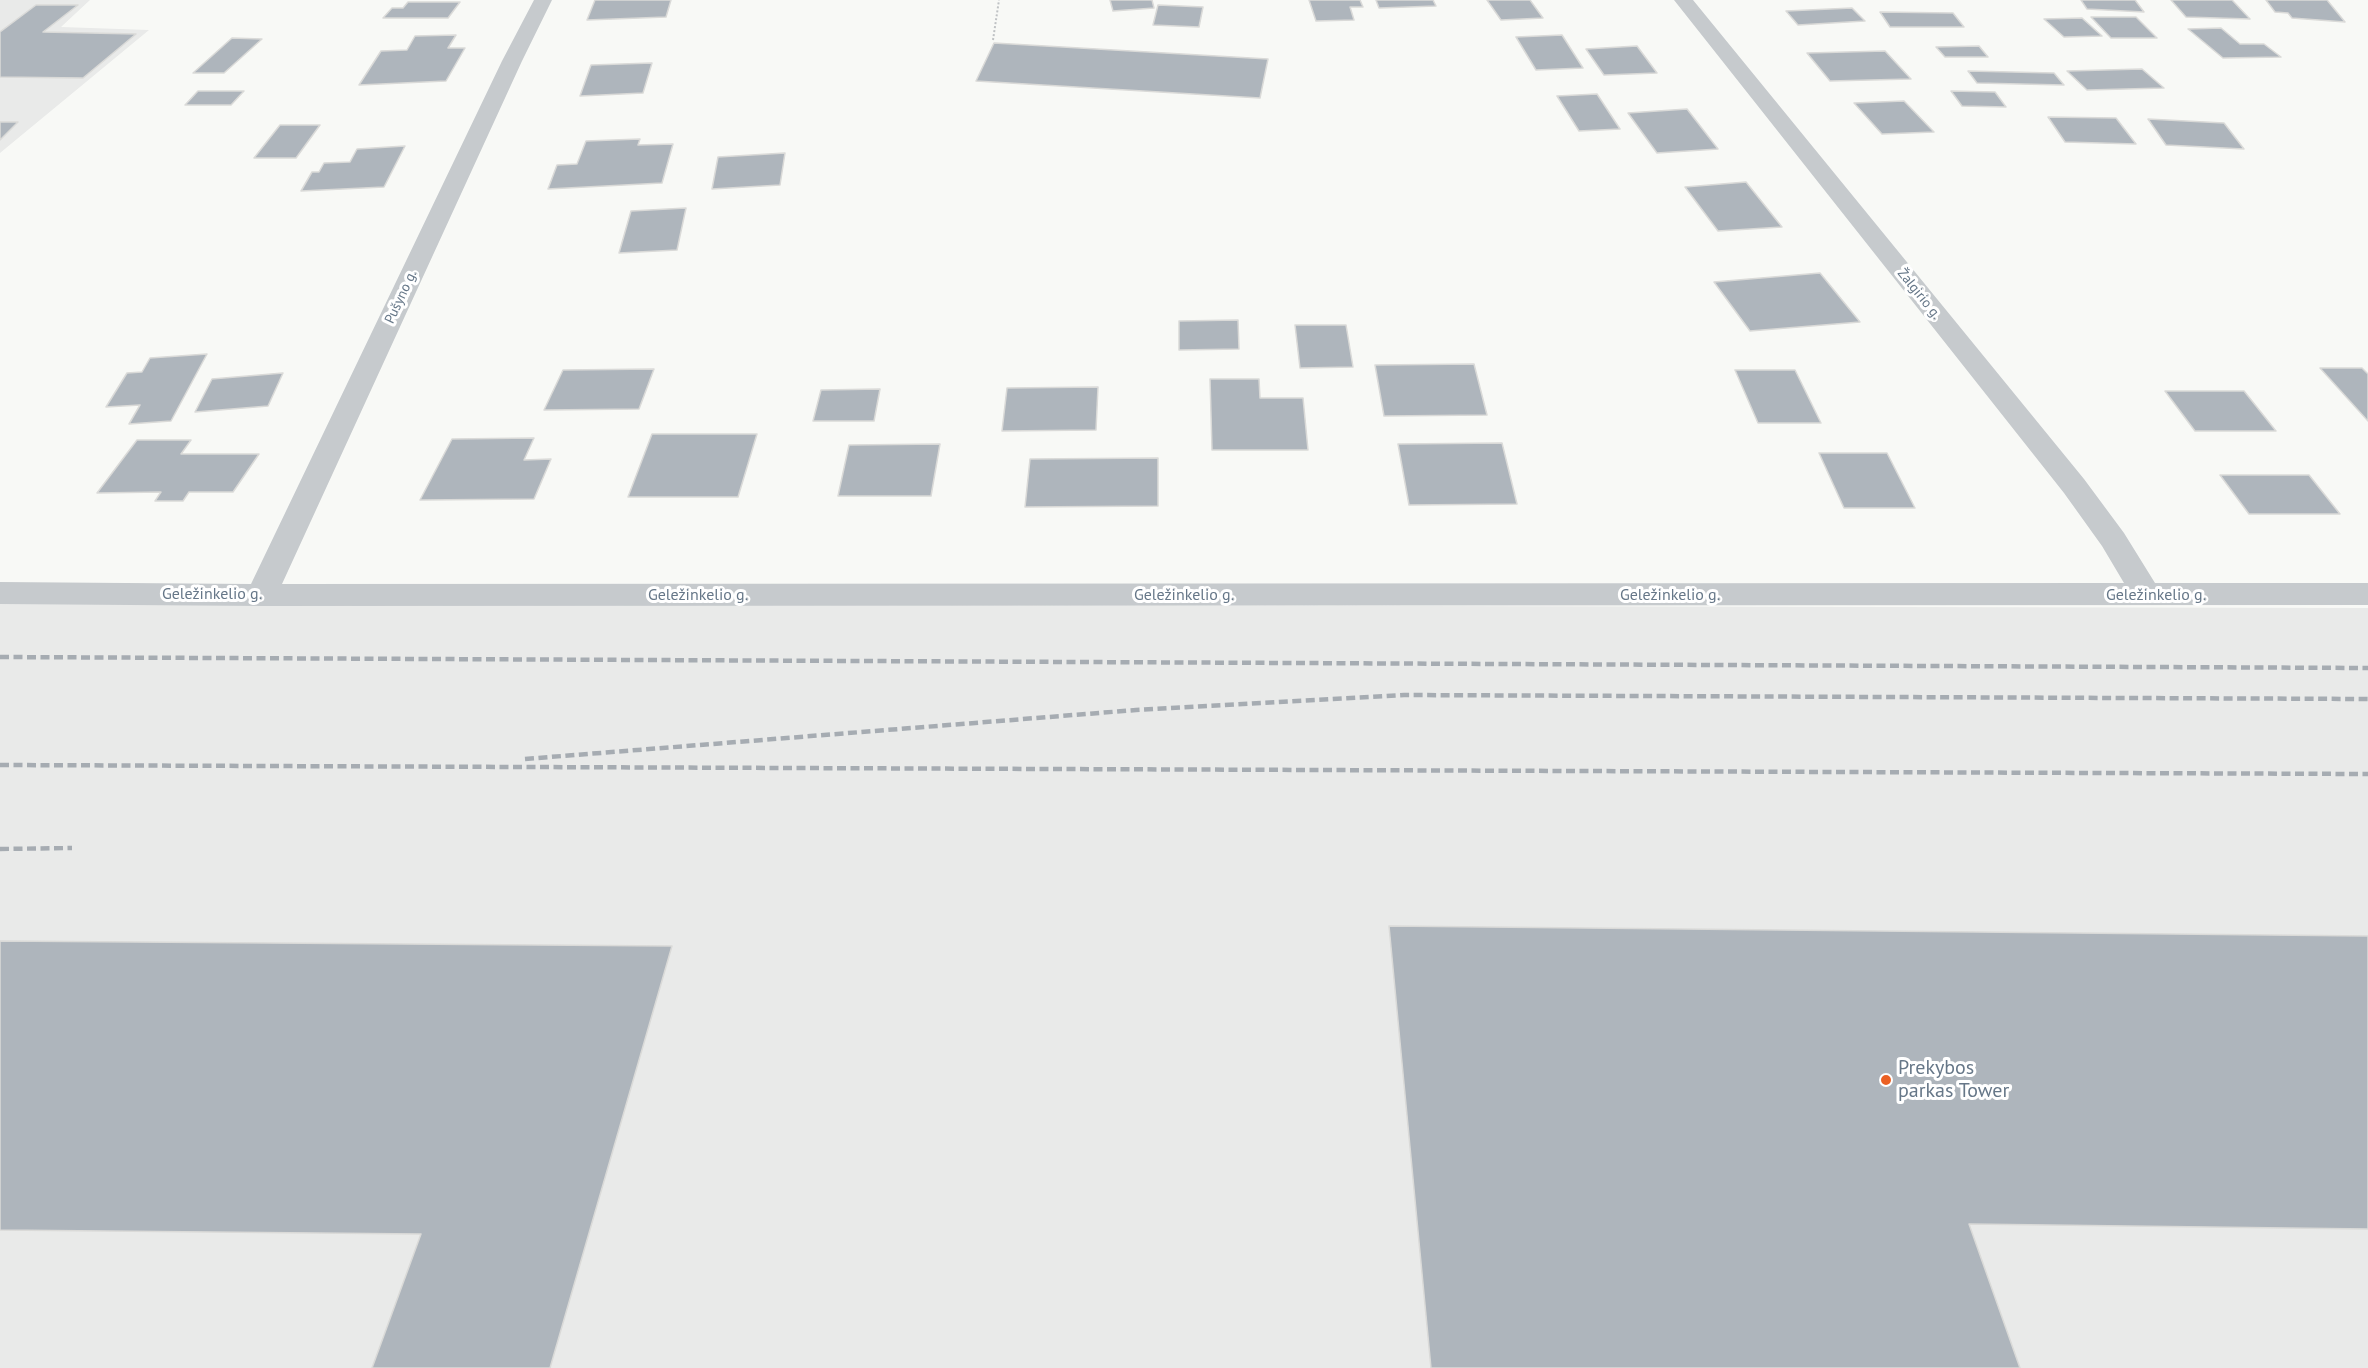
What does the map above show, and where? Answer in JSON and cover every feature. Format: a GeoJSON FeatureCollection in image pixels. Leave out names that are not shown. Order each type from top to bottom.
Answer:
{"type":"FeatureCollection","features":[{"type":"Feature","properties":{"kind":"street","name":"Pušyno g."},"geometry":{"type":"LineString","coordinates":[[261,595],[512,61],[543,0]]}},
{"type":"Feature","properties":{"kind":"street","name":"Žalgirio g."},"geometry":{"type":"LineString","coordinates":[[1683,0],[2074,486],[2113,540],[2147,595]]}},
{"type":"Feature","properties":{"kind":"street","name":"Geležinkelio g."},"geometry":{"type":"LineString","coordinates":[[0,593],[261,595],[2368,594]]}},
{"type":"Feature","properties":{"kind":"path"},"geometry":{"type":"LineString","coordinates":[[993,40],[999,0]]}},
{"type":"Feature","properties":{"kind":"shaded area"},"geometry":{"type":"Polygon","coordinates":[[[0,0],[90,0],[61,27],[149,30],[0,153],[0,0]]]}},
{"type":"Feature","properties":{"kind":"shaded area"},"geometry":{"type":"Polygon","coordinates":[[[0,603],[2368,608],[2368,1368],[0,1368],[0,603]]]}},
{"type":"Feature","properties":{"kind":"building"},"geometry":{"type":"Polygon","coordinates":[[[595,0],[671,0],[666,17],[587,20],[595,0]]]}},
{"type":"Feature","properties":{"kind":"building"},"geometry":{"type":"Polygon","coordinates":[[[1110,0],[1152,0],[1154,8],[1113,11],[1110,0]]]}},
{"type":"Feature","properties":{"kind":"building"},"geometry":{"type":"Polygon","coordinates":[[[1309,0],[1360,0],[1363,7],[1350,7],[1354,20],[1316,21],[1309,0]]]}},
{"type":"Feature","properties":{"kind":"building"},"geometry":{"type":"Polygon","coordinates":[[[1376,0],[1433,0],[1436,6],[1379,8],[1376,0]]]}},
{"type":"Feature","properties":{"kind":"building"},"geometry":{"type":"Polygon","coordinates":[[[1487,0],[1530,0],[1543,18],[1501,20],[1487,0]]]}},
{"type":"Feature","properties":{"kind":"building"},"geometry":{"type":"Polygon","coordinates":[[[2081,0],[2135,0],[2144,12],[2087,9],[2081,0]]]}},
{"type":"Feature","properties":{"kind":"building"},"geometry":{"type":"Polygon","coordinates":[[[2171,0],[2232,0],[2250,19],[2186,17],[2171,0]]]}},
{"type":"Feature","properties":{"kind":"building"},"geometry":{"type":"Polygon","coordinates":[[[2266,0],[2327,0],[2345,22],[2292,18],[2288,13],[2275,12],[2266,0]]]}},
{"type":"Feature","properties":{"kind":"building"},"geometry":{"type":"Polygon","coordinates":[[[408,2],[460,2],[448,18],[383,18],[392,8],[403,8],[408,2]]]}},
{"type":"Feature","properties":{"kind":"building"},"geometry":{"type":"Polygon","coordinates":[[[36,5],[78,5],[43,32],[136,34],[83,78],[0,77],[0,32],[36,5]]]}},
{"type":"Feature","properties":{"kind":"building"},"geometry":{"type":"Polygon","coordinates":[[[1158,5],[1203,7],[1199,27],[1153,25],[1158,5]]]}},
{"type":"Feature","properties":{"kind":"building"},"geometry":{"type":"Polygon","coordinates":[[[1852,8],[1865,21],[1798,25],[1786,11],[1852,8]]]}},
{"type":"Feature","properties":{"kind":"building"},"geometry":{"type":"Polygon","coordinates":[[[1880,12],[1953,13],[1964,27],[1890,27],[1880,12]]]}},
{"type":"Feature","properties":{"kind":"building"},"geometry":{"type":"Polygon","coordinates":[[[2091,17],[2136,17],[2157,38],[2111,38],[2091,17]]]}},
{"type":"Feature","properties":{"kind":"building"},"geometry":{"type":"Polygon","coordinates":[[[2082,18],[2102,36],[2064,37],[2044,19],[2082,18]]]}},
{"type":"Feature","properties":{"kind":"building"},"geometry":{"type":"Polygon","coordinates":[[[2221,28],[2240,44],[2264,44],[2281,57],[2223,58],[2188,29],[2221,28]]]}},
{"type":"Feature","properties":{"kind":"building"},"geometry":{"type":"Polygon","coordinates":[[[456,35],[448,48],[465,48],[446,81],[359,85],[381,51],[407,50],[415,36],[456,35]]]}},
{"type":"Feature","properties":{"kind":"building"},"geometry":{"type":"Polygon","coordinates":[[[1562,35],[1583,68],[1536,70],[1516,37],[1562,35]]]}},
{"type":"Feature","properties":{"kind":"building"},"geometry":{"type":"Polygon","coordinates":[[[232,38],[262,39],[224,73],[193,73],[232,38]]]}},
{"type":"Feature","properties":{"kind":"building"},"geometry":{"type":"Polygon","coordinates":[[[994,43],[1268,59],[1260,98],[976,81],[994,43]]]}},
{"type":"Feature","properties":{"kind":"building"},"geometry":{"type":"Polygon","coordinates":[[[1637,46],[1657,73],[1604,75],[1586,49],[1637,46]]]}},
{"type":"Feature","properties":{"kind":"building"},"geometry":{"type":"Polygon","coordinates":[[[1979,46],[1988,57],[1945,57],[1936,47],[1979,46]]]}},
{"type":"Feature","properties":{"kind":"building"},"geometry":{"type":"Polygon","coordinates":[[[1885,51],[1911,79],[1830,81],[1807,53],[1885,51]]]}},
{"type":"Feature","properties":{"kind":"building"},"geometry":{"type":"Polygon","coordinates":[[[652,63],[643,93],[580,96],[591,65],[652,63]]]}},
{"type":"Feature","properties":{"kind":"building"},"geometry":{"type":"Polygon","coordinates":[[[2142,69],[2164,88],[2087,90],[2067,71],[2142,69]]]}},
{"type":"Feature","properties":{"kind":"building"},"geometry":{"type":"Polygon","coordinates":[[[1968,71],[2054,73],[2064,85],[1977,83],[1968,71]]]}},
{"type":"Feature","properties":{"kind":"building"},"geometry":{"type":"Polygon","coordinates":[[[198,91],[244,91],[231,105],[185,105],[198,91]]]}},
{"type":"Feature","properties":{"kind":"building"},"geometry":{"type":"Polygon","coordinates":[[[1951,91],[1995,92],[2006,107],[1962,106],[1951,91]]]}},
{"type":"Feature","properties":{"kind":"building"},"geometry":{"type":"Polygon","coordinates":[[[1597,94],[1620,129],[1579,131],[1557,96],[1597,94]]]}},
{"type":"Feature","properties":{"kind":"building"},"geometry":{"type":"Polygon","coordinates":[[[1904,101],[1934,132],[1882,134],[1854,103],[1904,101]]]}},
{"type":"Feature","properties":{"kind":"building"},"geometry":{"type":"Polygon","coordinates":[[[1687,109],[1718,149],[1657,153],[1628,113],[1687,109]]]}},
{"type":"Feature","properties":{"kind":"building"},"geometry":{"type":"Polygon","coordinates":[[[2048,117],[2116,118],[2136,144],[2065,142],[2048,117]]]}},
{"type":"Feature","properties":{"kind":"building"},"geometry":{"type":"Polygon","coordinates":[[[2148,119],[2224,123],[2244,149],[2166,145],[2148,119]]]}},
{"type":"Feature","properties":{"kind":"building"},"geometry":{"type":"Polygon","coordinates":[[[0,122],[18,122],[0,140],[0,122]]]}},
{"type":"Feature","properties":{"kind":"building"},"geometry":{"type":"Polygon","coordinates":[[[280,125],[320,125],[296,158],[254,158],[280,125]]]}},
{"type":"Feature","properties":{"kind":"building"},"geometry":{"type":"Polygon","coordinates":[[[640,139],[638,145],[673,144],[662,183],[548,189],[557,165],[577,164],[586,141],[640,139]]]}},
{"type":"Feature","properties":{"kind":"building"},"geometry":{"type":"Polygon","coordinates":[[[405,146],[384,187],[301,191],[312,172],[319,172],[324,163],[350,162],[357,149],[405,146]]]}},
{"type":"Feature","properties":{"kind":"building"},"geometry":{"type":"Polygon","coordinates":[[[785,153],[780,185],[712,189],[718,157],[785,153]]]}},
{"type":"Feature","properties":{"kind":"building"},"geometry":{"type":"Polygon","coordinates":[[[1746,182],[1782,227],[1718,231],[1685,187],[1746,182]]]}},
{"type":"Feature","properties":{"kind":"building"},"geometry":{"type":"Polygon","coordinates":[[[686,208],[677,250],[619,253],[631,211],[686,208]]]}},
{"type":"Feature","properties":{"kind":"building"},"geometry":{"type":"Polygon","coordinates":[[[1820,273],[1860,322],[1750,331],[1714,282],[1820,273]]]}},
{"type":"Feature","properties":{"kind":"building"},"geometry":{"type":"Polygon","coordinates":[[[1238,320],[1239,349],[1179,350],[1179,321],[1238,320]]]}},
{"type":"Feature","properties":{"kind":"building"},"geometry":{"type":"Polygon","coordinates":[[[1295,325],[1346,325],[1353,367],[1300,368],[1295,325]]]}},
{"type":"Feature","properties":{"kind":"building"},"geometry":{"type":"Polygon","coordinates":[[[207,354],[171,421],[129,424],[140,405],[106,407],[127,373],[142,372],[150,358],[207,354]]]}},
{"type":"Feature","properties":{"kind":"building"},"geometry":{"type":"Polygon","coordinates":[[[1474,364],[1487,415],[1384,416],[1375,365],[1474,364]]]}},
{"type":"Feature","properties":{"kind":"building"},"geometry":{"type":"Polygon","coordinates":[[[2320,368],[2362,368],[2368,374],[2368,421],[2320,368]]]}},
{"type":"Feature","properties":{"kind":"building"},"geometry":{"type":"Polygon","coordinates":[[[654,369],[639,409],[544,410],[563,370],[654,369]]]}},
{"type":"Feature","properties":{"kind":"building"},"geometry":{"type":"Polygon","coordinates":[[[1735,370],[1795,370],[1821,423],[1758,423],[1735,370]]]}},
{"type":"Feature","properties":{"kind":"building"},"geometry":{"type":"Polygon","coordinates":[[[283,373],[268,406],[195,412],[212,379],[283,373]]]}},
{"type":"Feature","properties":{"kind":"building"},"geometry":{"type":"Polygon","coordinates":[[[1210,379],[1259,379],[1260,398],[1303,398],[1308,450],[1212,450],[1210,379]]]}},
{"type":"Feature","properties":{"kind":"building"},"geometry":{"type":"Polygon","coordinates":[[[1098,387],[1096,430],[1002,431],[1007,388],[1098,387]]]}},
{"type":"Feature","properties":{"kind":"building"},"geometry":{"type":"Polygon","coordinates":[[[880,389],[874,421],[813,421],[821,390],[880,389]]]}},
{"type":"Feature","properties":{"kind":"building"},"geometry":{"type":"Polygon","coordinates":[[[2165,391],[2244,391],[2276,431],[2195,431],[2165,391]]]}},
{"type":"Feature","properties":{"kind":"building"},"geometry":{"type":"Polygon","coordinates":[[[652,434],[757,434],[738,497],[628,497],[652,434]]]}},
{"type":"Feature","properties":{"kind":"building"},"geometry":{"type":"Polygon","coordinates":[[[534,438],[524,460],[551,459],[534,499],[420,500],[452,439],[534,438]]]}},
{"type":"Feature","properties":{"kind":"building"},"geometry":{"type":"Polygon","coordinates":[[[137,440],[191,440],[181,454],[259,454],[233,492],[189,492],[183,501],[155,501],[161,492],[97,493],[137,440]]]}},
{"type":"Feature","properties":{"kind":"building"},"geometry":{"type":"Polygon","coordinates":[[[1502,443],[1517,504],[1409,505],[1398,444],[1502,443]]]}},
{"type":"Feature","properties":{"kind":"building"},"geometry":{"type":"Polygon","coordinates":[[[940,444],[931,496],[838,496],[849,445],[940,444]]]}},
{"type":"Feature","properties":{"kind":"building"},"geometry":{"type":"Polygon","coordinates":[[[1819,453],[1887,453],[1915,508],[1844,508],[1819,453]]]}},
{"type":"Feature","properties":{"kind":"building"},"geometry":{"type":"Polygon","coordinates":[[[1158,458],[1158,506],[1025,507],[1030,459],[1158,458]]]}},
{"type":"Feature","properties":{"kind":"building"},"geometry":{"type":"Polygon","coordinates":[[[2220,475],[2309,475],[2340,514],[2249,514],[2220,475]]]}},
{"type":"Feature","properties":{"kind":"building","name":"Prekybos parkas Tower"},"geometry":{"type":"Polygon","coordinates":[[[1389,926],[2368,936],[2368,1229],[1969,1224],[2020,1368],[1431,1368],[1389,926]]]}},
{"type":"Feature","properties":{"kind":"building"},"geometry":{"type":"Polygon","coordinates":[[[0,941],[672,946],[550,1368],[372,1368],[421,1234],[0,1230],[0,941]]]}},
{"type":"Feature","properties":{"kind":"railway"},"geometry":{"type":"LineString","coordinates":[[0,657],[2368,668]]}},
{"type":"Feature","properties":{"kind":"railway"},"geometry":{"type":"LineString","coordinates":[[525,759],[1136,710],[1404,695],[2368,699]]}},
{"type":"Feature","properties":{"kind":"railway"},"geometry":{"type":"LineString","coordinates":[[0,765],[2368,774]]}},
{"type":"Feature","properties":{"kind":"railway"},"geometry":{"type":"LineString","coordinates":[[0,849],[72,848]]}},
{"type":"Feature","properties":{"kind":"place","name":"Prekybos parkas Tower"},"geometry":{"type":"Point","coordinates":[1886,1080]}}]}
